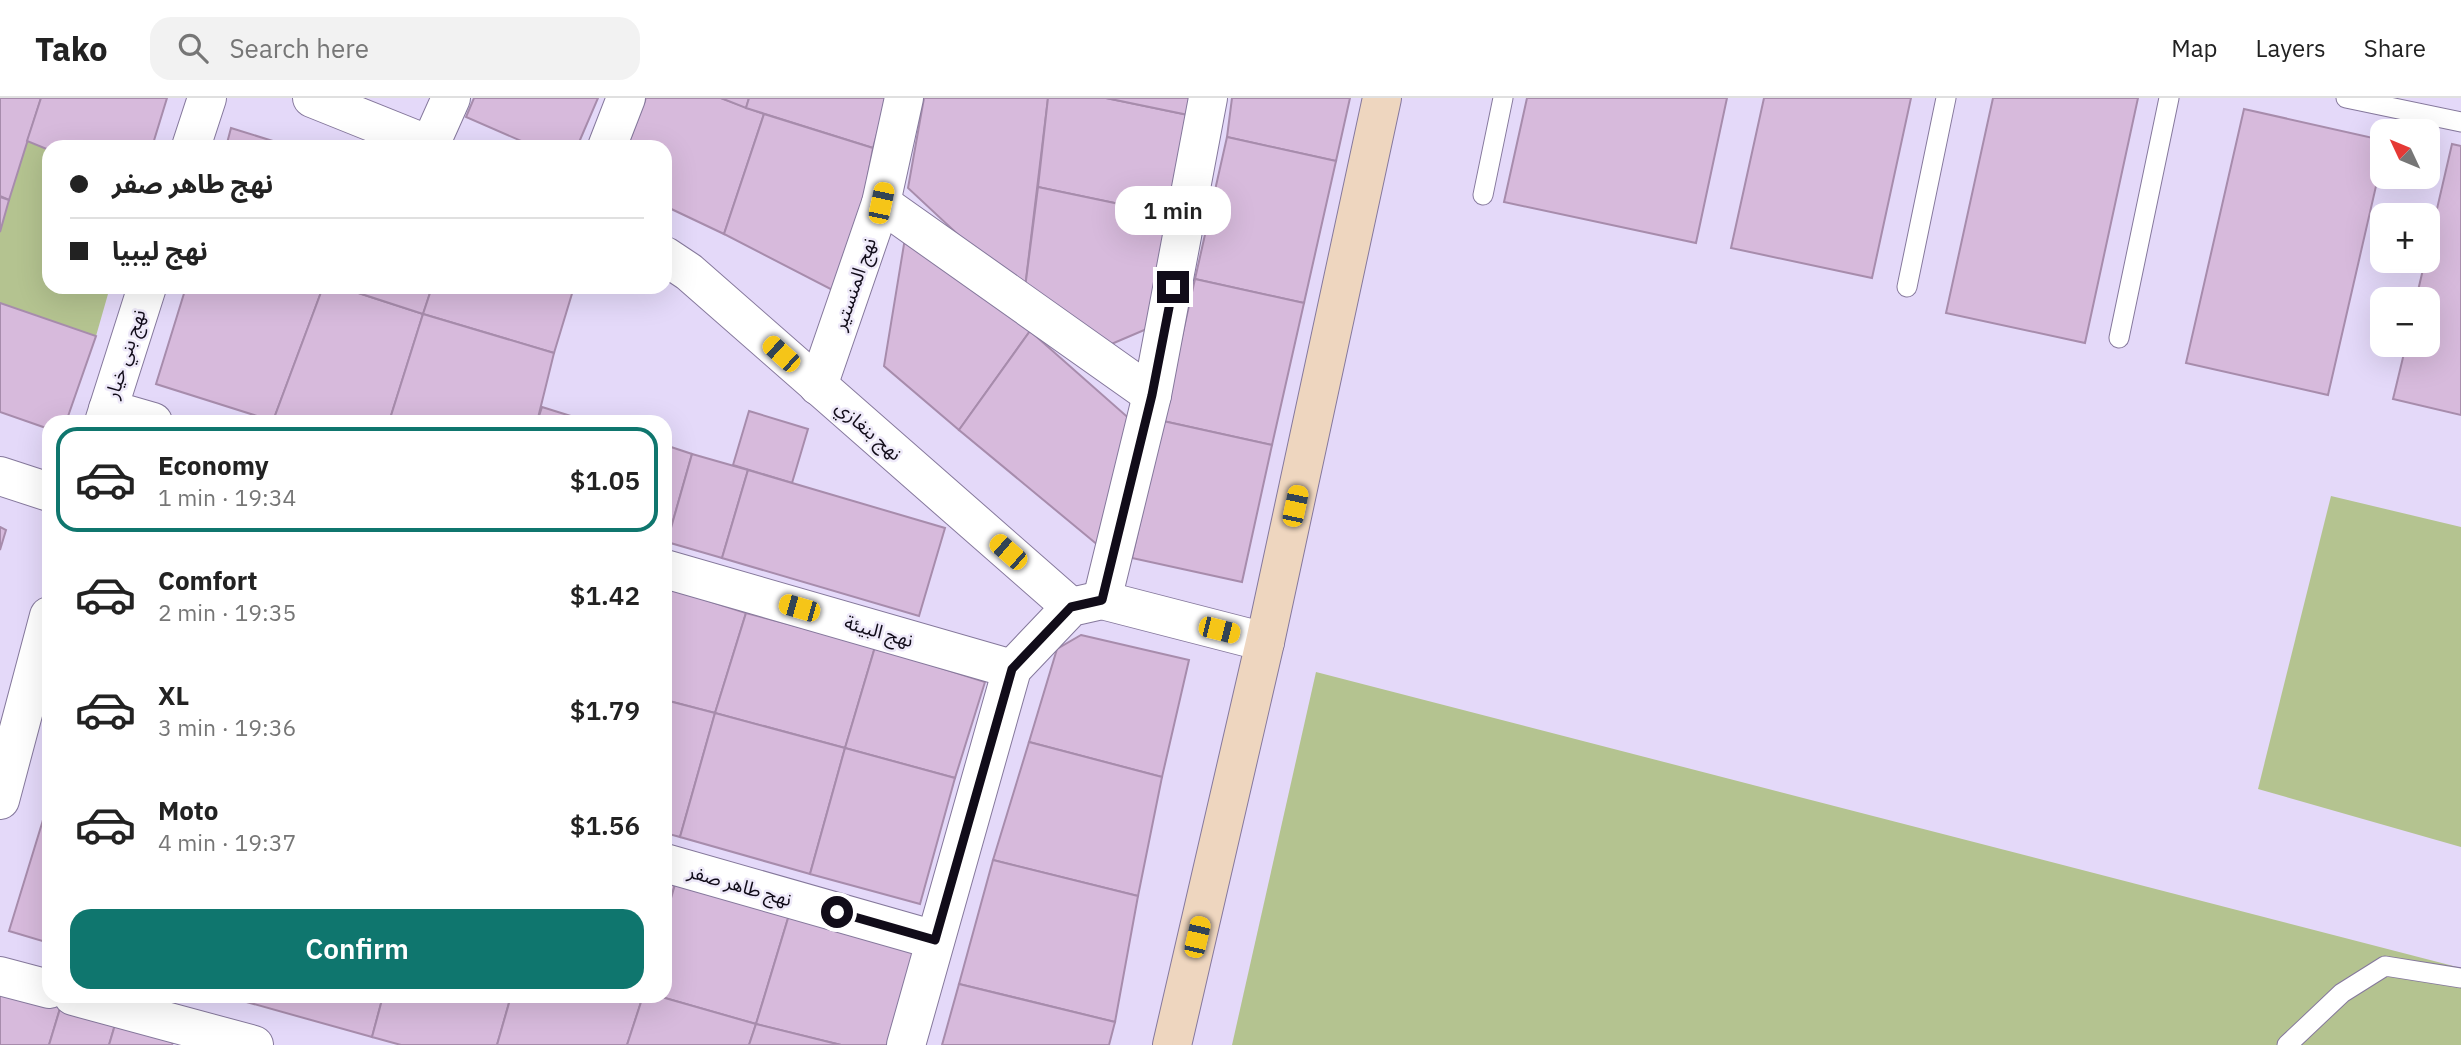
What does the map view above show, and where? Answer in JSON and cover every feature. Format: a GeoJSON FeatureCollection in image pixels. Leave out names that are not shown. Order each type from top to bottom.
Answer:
{"type":"FeatureCollection","features":[{"type":"Feature","properties":{"kind":"street"},"geometry":{"type":"LineString","coordinates":[[193,140],[207,98]]}},
{"type":"Feature","properties":{"kind":"street"},"geometry":{"type":"LineString","coordinates":[[312,98],[417,140]]}},
{"type":"Feature","properties":{"kind":"street"},"geometry":{"type":"LineString","coordinates":[[434,140],[451,98]]}},
{"type":"Feature","properties":{"kind":"street"},"geometry":{"type":"LineString","coordinates":[[610,140],[626,98]]}},
{"type":"Feature","properties":{"kind":"street","name":"نهج المنستير"},"geometry":{"type":"LineString","coordinates":[[818,386],[881,203],[904,98]]}},
{"type":"Feature","properties":{"kind":"street"},"geometry":{"type":"LineString","coordinates":[[906,1045],[1012,669],[1086,604],[1152,395],[1208,98]]}},
{"type":"Feature","properties":{"kind":"street"},"geometry":{"type":"LineString","coordinates":[[1172,1045],[1265,642],[1382,98]]}},
{"type":"Feature","properties":{"kind":"street"},"geometry":{"type":"LineString","coordinates":[[881,203],[1152,395]]}},
{"type":"Feature","properties":{"kind":"street","name":"نهج بنغازي"},"geometry":{"type":"LineString","coordinates":[[672,261],[689,272],[818,386],[1086,604],[1265,642]]}},
{"type":"Feature","properties":{"kind":"street","name":"نهج بني خيار"},"geometry":{"type":"LineString","coordinates":[[106,415],[145,294]]}},
{"type":"Feature","properties":{"kind":"street"},"geometry":{"type":"LineString","coordinates":[[0,476],[42,490]]}},
{"type":"Feature","properties":{"kind":"street","name":"نهج البيئة"},"geometry":{"type":"LineString","coordinates":[[672,571],[1012,669]]}},
{"type":"Feature","properties":{"kind":"street"},"geometry":{"type":"LineString","coordinates":[[0,800],[40,686]]}},
{"type":"Feature","properties":{"kind":"street","name":"نهج طاهر صفر"},"geometry":{"type":"LineString","coordinates":[[672,865],[935,940]]}},
{"type":"Feature","properties":{"kind":"street"},"geometry":{"type":"LineString","coordinates":[[0,976],[42,987]]}},
{"type":"Feature","properties":{"kind":"street"},"geometry":{"type":"LineString","coordinates":[[100,1003],[254,1045]]}},
{"type":"Feature","properties":{"kind":"lane"},"geometry":{"type":"LineString","coordinates":[[1483,195],[1503,98]]}},
{"type":"Feature","properties":{"kind":"lane"},"geometry":{"type":"LineString","coordinates":[[1907,287],[1946,98]]}},
{"type":"Feature","properties":{"kind":"lane"},"geometry":{"type":"LineString","coordinates":[[2119,338],[2169,98]]}},
{"type":"Feature","properties":{"kind":"lane"},"geometry":{"type":"LineString","coordinates":[[2346,98],[2461,122]]}},
{"type":"Feature","properties":{"kind":"lane"},"geometry":{"type":"LineString","coordinates":[[2287,1045],[2342,993],[2385,966],[2461,978]]}},
{"type":"Feature","properties":{"kind":"green space"},"geometry":{"type":"Polygon","coordinates":[[[27,141],[42,147],[42,294],[108,294],[96,336],[0,303],[0,231],[27,141]]]}},
{"type":"Feature","properties":{"kind":"green space"},"geometry":{"type":"Polygon","coordinates":[[[2331,496],[2461,527],[2461,847],[2258,789],[2331,496]]]}},
{"type":"Feature","properties":{"kind":"green space"},"geometry":{"type":"Polygon","coordinates":[[[1316,672],[2461,968],[2461,1045],[1232,1045],[1316,672]]]}},
{"type":"Feature","properties":{"kind":"building"},"geometry":{"type":"Polygon","coordinates":[[[0,98],[41,98],[9,200],[0,196],[0,98]]]}},
{"type":"Feature","properties":{"kind":"building"},"geometry":{"type":"Polygon","coordinates":[[[41,98],[167,98],[154,140],[42,140],[42,147],[27,141],[41,98]]]}},
{"type":"Feature","properties":{"kind":"building"},"geometry":{"type":"Polygon","coordinates":[[[474,98],[598,98],[580,140],[519,140],[466,117],[474,98]]]}},
{"type":"Feature","properties":{"kind":"building"},"geometry":{"type":"Polygon","coordinates":[[[646,98],[721,98],[764,114],[724,234],[672,209],[672,140],[630,140],[646,98]]]}},
{"type":"Feature","properties":{"kind":"building"},"geometry":{"type":"Polygon","coordinates":[[[721,98],[749,98],[746,108],[721,98]]]}},
{"type":"Feature","properties":{"kind":"building"},"geometry":{"type":"Polygon","coordinates":[[[749,98],[887,98],[873,148],[746,108],[749,98]]]}},
{"type":"Feature","properties":{"kind":"building"},"geometry":{"type":"Polygon","coordinates":[[[924,98],[1048,98],[1024,296],[908,188],[924,98]]]}},
{"type":"Feature","properties":{"kind":"building"},"geometry":{"type":"Polygon","coordinates":[[[1048,98],[1106,98],[1193,116],[1172,215],[1038,187],[1048,98]]]}},
{"type":"Feature","properties":{"kind":"building"},"geometry":{"type":"Polygon","coordinates":[[[1106,98],[1196,98],[1193,116],[1106,98]]]}},
{"type":"Feature","properties":{"kind":"building"},"geometry":{"type":"Polygon","coordinates":[[[1232,98],[1350,98],[1336,161],[1227,137],[1232,98]]]}},
{"type":"Feature","properties":{"kind":"building"},"geometry":{"type":"Polygon","coordinates":[[[1527,98],[1727,98],[1696,243],[1504,202],[1527,98]]]}},
{"type":"Feature","properties":{"kind":"building"},"geometry":{"type":"Polygon","coordinates":[[[1764,98],[1911,98],[1872,278],[1731,248],[1764,98]]]}},
{"type":"Feature","properties":{"kind":"building"},"geometry":{"type":"Polygon","coordinates":[[[1993,98],[2138,98],[2085,343],[1946,313],[1993,98]]]}},
{"type":"Feature","properties":{"kind":"building"},"geometry":{"type":"Polygon","coordinates":[[[2244,109],[2370,137],[2370,189],[2375,189],[2328,395],[2186,363],[2244,109]]]}},
{"type":"Feature","properties":{"kind":"building"},"geometry":{"type":"Polygon","coordinates":[[[764,114],[873,148],[846,297],[724,234],[764,114]]]}},
{"type":"Feature","properties":{"kind":"building"},"geometry":{"type":"Polygon","coordinates":[[[231,128],[270,140],[228,140],[231,128]]]}},
{"type":"Feature","properties":{"kind":"building"},"geometry":{"type":"Polygon","coordinates":[[[1227,137],[1336,161],[1304,303],[1195,279],[1227,137]]]}},
{"type":"Feature","properties":{"kind":"building"},"geometry":{"type":"Polygon","coordinates":[[[2452,144],[2461,146],[2461,415],[2393,399],[2403,357],[2440,357],[2440,287],[2419,287],[2422,273],[2440,273],[2438,203],[2452,144]]]}},
{"type":"Feature","properties":{"kind":"building"},"geometry":{"type":"Polygon","coordinates":[[[1038,187],[1172,215],[1149,328],[1095,351],[1024,296],[1038,187]]]}},
{"type":"Feature","properties":{"kind":"building"},"geometry":{"type":"Polygon","coordinates":[[[0,197],[9,200],[0,232],[0,197]]]}},
{"type":"Feature","properties":{"kind":"building"},"geometry":{"type":"Polygon","coordinates":[[[906,232],[1030,331],[959,430],[884,366],[906,232]]]}},
{"type":"Feature","properties":{"kind":"building"},"geometry":{"type":"Polygon","coordinates":[[[1195,279],[1304,303],[1272,445],[1163,421],[1195,279]]]}},
{"type":"Feature","properties":{"kind":"building"},"geometry":{"type":"Polygon","coordinates":[[[184,294],[320,294],[275,415],[254,415],[156,384],[184,294]]]}},
{"type":"Feature","properties":{"kind":"building"},"geometry":{"type":"Polygon","coordinates":[[[320,294],[362,294],[423,314],[391,415],[275,415],[320,294]]]}},
{"type":"Feature","properties":{"kind":"building"},"geometry":{"type":"Polygon","coordinates":[[[362,294],[430,294],[423,314],[362,294]]]}},
{"type":"Feature","properties":{"kind":"building"},"geometry":{"type":"Polygon","coordinates":[[[430,294],[572,294],[554,353],[423,314],[430,294]]]}},
{"type":"Feature","properties":{"kind":"building"},"geometry":{"type":"Polygon","coordinates":[[[0,303],[96,336],[68,415],[42,415],[42,427],[0,412],[0,303]]]}},
{"type":"Feature","properties":{"kind":"building"},"geometry":{"type":"Polygon","coordinates":[[[423,314],[554,353],[539,415],[391,415],[423,314]]]}},
{"type":"Feature","properties":{"kind":"building"},"geometry":{"type":"Polygon","coordinates":[[[1030,331],[1132,421],[1105,551],[959,430],[1030,331]]]}},
{"type":"Feature","properties":{"kind":"building"},"geometry":{"type":"Polygon","coordinates":[[[542,407],[568,415],[539,415],[542,407]]]}},
{"type":"Feature","properties":{"kind":"building"},"geometry":{"type":"Polygon","coordinates":[[[749,411],[808,429],[792,483],[733,465],[749,411]]]}},
{"type":"Feature","properties":{"kind":"building"},"geometry":{"type":"Polygon","coordinates":[[[1163,421],[1272,445],[1242,582],[1132,558],[1163,421]]]}},
{"type":"Feature","properties":{"kind":"building"},"geometry":{"type":"Polygon","coordinates":[[[672,447],[692,454],[672,524],[672,447]]]}},
{"type":"Feature","properties":{"kind":"building"},"geometry":{"type":"Polygon","coordinates":[[[692,454],[748,470],[722,558],[672,543],[672,524],[692,454]]]}},
{"type":"Feature","properties":{"kind":"building"},"geometry":{"type":"Polygon","coordinates":[[[748,470],[945,528],[919,616],[722,558],[748,470]]]}},
{"type":"Feature","properties":{"kind":"building"},"geometry":{"type":"Polygon","coordinates":[[[0,527],[6,530],[0,550],[0,527]]]}},
{"type":"Feature","properties":{"kind":"building"},"geometry":{"type":"Polygon","coordinates":[[[672,589],[746,613],[715,713],[672,702],[672,589]]]}},
{"type":"Feature","properties":{"kind":"building"},"geometry":{"type":"Polygon","coordinates":[[[746,613],[875,647],[845,748],[715,713],[746,613]]]}},
{"type":"Feature","properties":{"kind":"building"},"geometry":{"type":"Polygon","coordinates":[[[1081,635],[1189,660],[1162,777],[1029,742],[1057,649],[1081,635]]]}},
{"type":"Feature","properties":{"kind":"building"},"geometry":{"type":"Polygon","coordinates":[[[875,647],[985,682],[955,778],[845,748],[875,647]]]}},
{"type":"Feature","properties":{"kind":"building"},"geometry":{"type":"Polygon","coordinates":[[[672,702],[715,713],[680,837],[672,835],[672,702]]]}},
{"type":"Feature","properties":{"kind":"building"},"geometry":{"type":"Polygon","coordinates":[[[715,713],[845,748],[810,874],[680,837],[715,713]]]}},
{"type":"Feature","properties":{"kind":"building"},"geometry":{"type":"Polygon","coordinates":[[[1029,742],[1162,777],[1138,896],[993,860],[1029,742]]]}},
{"type":"Feature","properties":{"kind":"building"},"geometry":{"type":"Polygon","coordinates":[[[845,748],[955,778],[920,904],[810,874],[845,748]]]}},
{"type":"Feature","properties":{"kind":"building"},"geometry":{"type":"Polygon","coordinates":[[[42,823],[42,941],[9,931],[42,823]]]}},
{"type":"Feature","properties":{"kind":"building"},"geometry":{"type":"Polygon","coordinates":[[[993,860],[1138,896],[1115,1022],[959,984],[993,860]]]}},
{"type":"Feature","properties":{"kind":"building"},"geometry":{"type":"Polygon","coordinates":[[[676,881],[789,915],[756,1024],[672,1000],[672,895],[676,881]]]}},
{"type":"Feature","properties":{"kind":"building"},"geometry":{"type":"Polygon","coordinates":[[[789,915],[920,944],[897,1045],[841,1045],[756,1024],[789,915]]]}},
{"type":"Feature","properties":{"kind":"building"},"geometry":{"type":"Polygon","coordinates":[[[0,981],[42,995],[42,1003],[62,1003],[49,1045],[0,1045],[0,981]]]}},
{"type":"Feature","properties":{"kind":"building"},"geometry":{"type":"Polygon","coordinates":[[[959,984],[1115,1022],[1109,1045],[942,1045],[959,984]]]}},
{"type":"Feature","properties":{"kind":"building"},"geometry":{"type":"Polygon","coordinates":[[[672,1000],[756,1024],[749,1045],[627,1045],[641,1003],[672,1003],[672,1000]]]}},
{"type":"Feature","properties":{"kind":"building"},"geometry":{"type":"Polygon","coordinates":[[[62,1003],[117,1018],[109,1045],[49,1045],[62,1003]]]}},
{"type":"Feature","properties":{"kind":"building"},"geometry":{"type":"Polygon","coordinates":[[[250,1003],[381,1003],[372,1037],[250,1003]]]}},
{"type":"Feature","properties":{"kind":"building"},"geometry":{"type":"Polygon","coordinates":[[[381,1003],[509,1003],[497,1045],[401,1045],[372,1037],[381,1003]]]}},
{"type":"Feature","properties":{"kind":"building"},"geometry":{"type":"Polygon","coordinates":[[[509,1003],[641,1003],[627,1045],[497,1045],[509,1003]]]}},
{"type":"Feature","properties":{"kind":"building"},"geometry":{"type":"Polygon","coordinates":[[[117,1018],[176,1033],[172,1045],[109,1045],[117,1018]]]}},
{"type":"Feature","properties":{"kind":"building"},"geometry":{"type":"Polygon","coordinates":[[[756,1024],[841,1045],[749,1045],[756,1024]]]}},
{"type":"Feature","properties":{"kind":"route"},"geometry":{"type":"LineString","coordinates":[[837,912],[935,940],[1012,669],[1071,607],[1102,600],[1152,395],[1173,287]]}}]}
